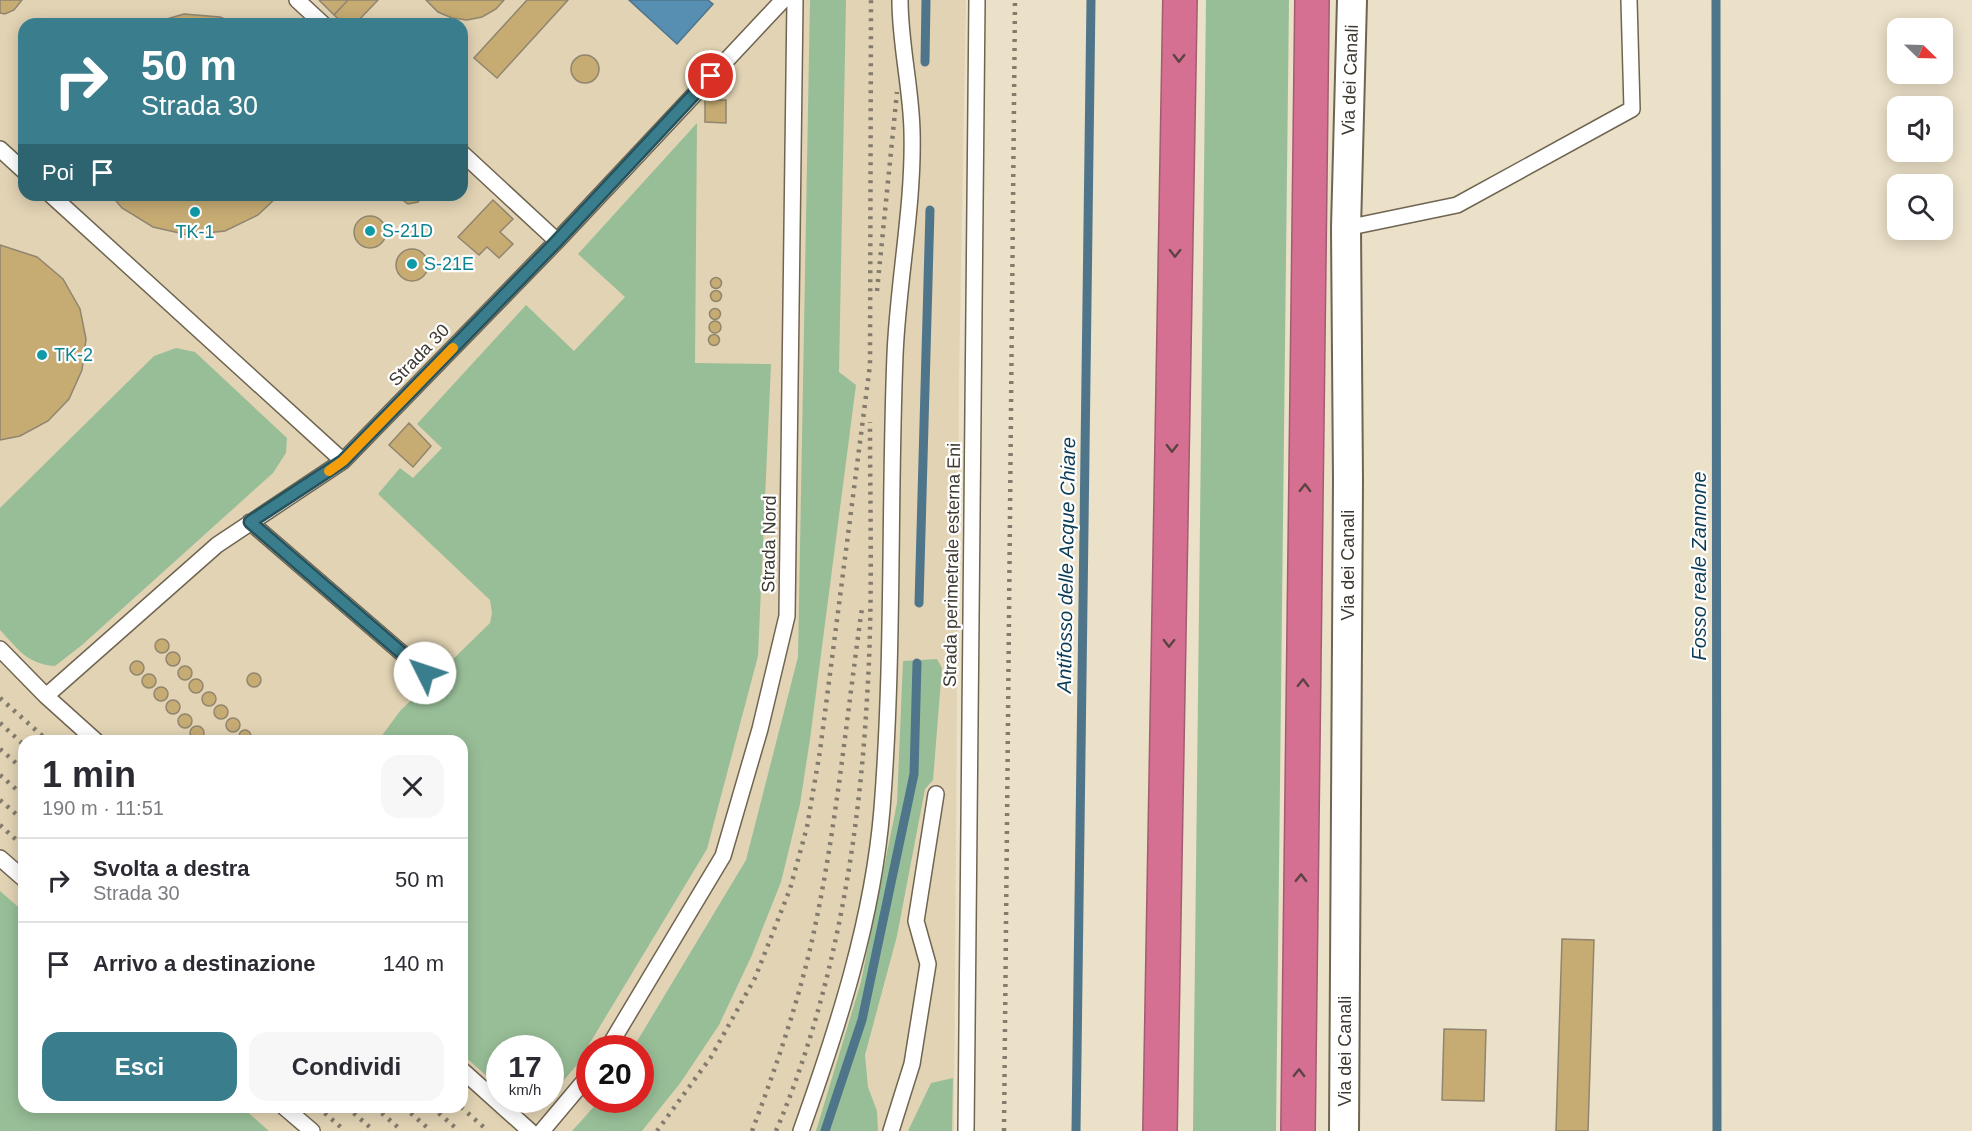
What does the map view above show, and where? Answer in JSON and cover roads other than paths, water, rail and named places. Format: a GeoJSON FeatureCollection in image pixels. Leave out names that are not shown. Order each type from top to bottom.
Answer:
{"type":"FeatureCollection","features":[{"type":"Feature","properties":{"kind":"highway"},"geometry":{"type":"LineString","coordinates":[[1160,1131],[1180,0]]}},
{"type":"Feature","properties":{"kind":"highway"},"geometry":{"type":"LineString","coordinates":[[1299,1131],[1312,0]]}},
{"type":"Feature","properties":{"kind":"street","name":"Via dei Canali"},"geometry":{"type":"LineString","coordinates":[[1344,1131],[1348,480],[1346,228],[1352,0]]}},
{"type":"Feature","properties":{"kind":"lane"},"geometry":{"type":"LineString","coordinates":[[297,0],[316,18]]}},
{"type":"Feature","properties":{"kind":"lane","name":"Strada 30"},"geometry":{"type":"LineString","coordinates":[[46,696],[217,545],[343,461],[557,241],[783,0]]}},
{"type":"Feature","properties":{"kind":"lane","name":"Strada Nord"},"geometry":{"type":"LineString","coordinates":[[616,1035],[723,856],[760,729],[787,616],[795,0]]}},
{"type":"Feature","properties":{"kind":"lane"},"geometry":{"type":"LineString","coordinates":[[801,1131],[833,1042],[864,920],[882,810],[889,639],[895,354],[911,179],[912,132],[907,64],[900,34],[900,0]]}},
{"type":"Feature","properties":{"kind":"lane","name":"Strada perimetrale esterna Eni"},"geometry":{"type":"LineString","coordinates":[[966,1131],[977,0]]}},
{"type":"Feature","properties":{"kind":"lane"},"geometry":{"type":"LineString","coordinates":[[1346,228],[1457,205],[1632,109],[1629,0]]}},
{"type":"Feature","properties":{"kind":"lane"},"geometry":{"type":"LineString","coordinates":[[0,149],[18,166]]}},
{"type":"Feature","properties":{"kind":"lane"},"geometry":{"type":"LineString","coordinates":[[468,159],[557,241]]}},
{"type":"Feature","properties":{"kind":"lane"},"geometry":{"type":"LineString","coordinates":[[58,201],[343,461]]}},
{"type":"Feature","properties":{"kind":"lane"},"geometry":{"type":"LineString","coordinates":[[250,522],[425,673]]}},
{"type":"Feature","properties":{"kind":"lane"},"geometry":{"type":"LineString","coordinates":[[0,649],[46,696],[89,735]]}},
{"type":"Feature","properties":{"kind":"lane"},"geometry":{"type":"LineString","coordinates":[[891,1131],[912,1064],[928,964],[916,921],[936,794]]}},
{"type":"Feature","properties":{"kind":"lane"},"geometry":{"type":"LineString","coordinates":[[0,858],[18,874]]}},
{"type":"Feature","properties":{"kind":"lane"},"geometry":{"type":"LineString","coordinates":[[468,1075],[530,1131]]}},
{"type":"Feature","properties":{"kind":"lane"},"geometry":{"type":"LineString","coordinates":[[542,1131],[576,1091]]}},
{"type":"Feature","properties":{"kind":"lane"},"geometry":{"type":"LineString","coordinates":[[292,1113],[312,1131]]}},
{"type":"Feature","properties":{"kind":"water"},"geometry":{"type":"Polygon","coordinates":[[[629,0],[708,0],[713,4],[677,44],[629,0]]]}},
{"type":"Feature","properties":{"kind":"waterway"},"geometry":{"type":"LineString","coordinates":[[925,62],[926,0]]}},
{"type":"Feature","properties":{"kind":"waterway","name":"Antifosso delle Acque Chiare"},"geometry":{"type":"LineString","coordinates":[[1076,1131],[1091,0]]}},
{"type":"Feature","properties":{"kind":"waterway","name":"Fosso reale Zannone"},"geometry":{"type":"LineString","coordinates":[[1716,0],[1717,1131]]}},
{"type":"Feature","properties":{"kind":"waterway"},"geometry":{"type":"LineString","coordinates":[[919,603],[930,210]]}},
{"type":"Feature","properties":{"kind":"waterway"},"geometry":{"type":"LineString","coordinates":[[825,1131],[862,1020],[914,774],[917,663]]}},
{"type":"Feature","properties":{"kind":"railway"},"geometry":{"type":"LineString","coordinates":[[657,1131],[711,1057],[755,978],[790,889],[807,827],[820,751],[870,365],[871,0]]}},
{"type":"Feature","properties":{"kind":"railway"},"geometry":{"type":"LineString","coordinates":[[1004,1131],[1015,0]]}},
{"type":"Feature","properties":{"kind":"railway"},"geometry":{"type":"LineString","coordinates":[[877,291],[897,92]]}},
{"type":"Feature","properties":{"kind":"railway"},"geometry":{"type":"LineString","coordinates":[[776,1131],[796,1080],[828,974],[850,864],[867,698],[871,560],[870,422]]}},
{"type":"Feature","properties":{"kind":"railway"},"geometry":{"type":"LineString","coordinates":[[752,1131],[799,992],[820,903],[834,819],[862,608]]}},
{"type":"Feature","properties":{"kind":"railway"},"geometry":{"type":"LineString","coordinates":[[0,698],[41,735]]}},
{"type":"Feature","properties":{"kind":"railway"},"geometry":{"type":"LineString","coordinates":[[0,723],[18,740]]}},
{"type":"Feature","properties":{"kind":"railway"},"geometry":{"type":"LineString","coordinates":[[0,749],[18,765]]}},
{"type":"Feature","properties":{"kind":"railway"},"geometry":{"type":"LineString","coordinates":[[0,775],[18,791]]}},
{"type":"Feature","properties":{"kind":"railway"},"geometry":{"type":"LineString","coordinates":[[0,800],[18,816]]}},
{"type":"Feature","properties":{"kind":"railway"},"geometry":{"type":"LineString","coordinates":[[0,825],[18,842]]}},
{"type":"Feature","properties":{"kind":"railway"},"geometry":{"type":"LineString","coordinates":[[325,1113],[345,1131]]}},
{"type":"Feature","properties":{"kind":"railway"},"geometry":{"type":"LineString","coordinates":[[354,1113],[374,1131]]}},
{"type":"Feature","properties":{"kind":"railway"},"geometry":{"type":"LineString","coordinates":[[382,1113],[402,1131]]}},
{"type":"Feature","properties":{"kind":"railway"},"geometry":{"type":"LineString","coordinates":[[411,1113],[431,1131]]}},
{"type":"Feature","properties":{"kind":"railway"},"geometry":{"type":"LineString","coordinates":[[439,1113],[459,1131]]}},
{"type":"Feature","properties":{"kind":"railway"},"geometry":{"type":"LineString","coordinates":[[468,1113],[488,1131]]}},
{"type":"Feature","properties":{"kind":"place","name":"TK-1"},"geometry":{"type":"Point","coordinates":[195,212]}},
{"type":"Feature","properties":{"kind":"place","name":"S-21D"},"geometry":{"type":"Point","coordinates":[370,231]}},
{"type":"Feature","properties":{"kind":"place","name":"S-21E"},"geometry":{"type":"Point","coordinates":[412,264]}},
{"type":"Feature","properties":{"kind":"place","name":"TK-2"},"geometry":{"type":"Point","coordinates":[42,355]}}]}
